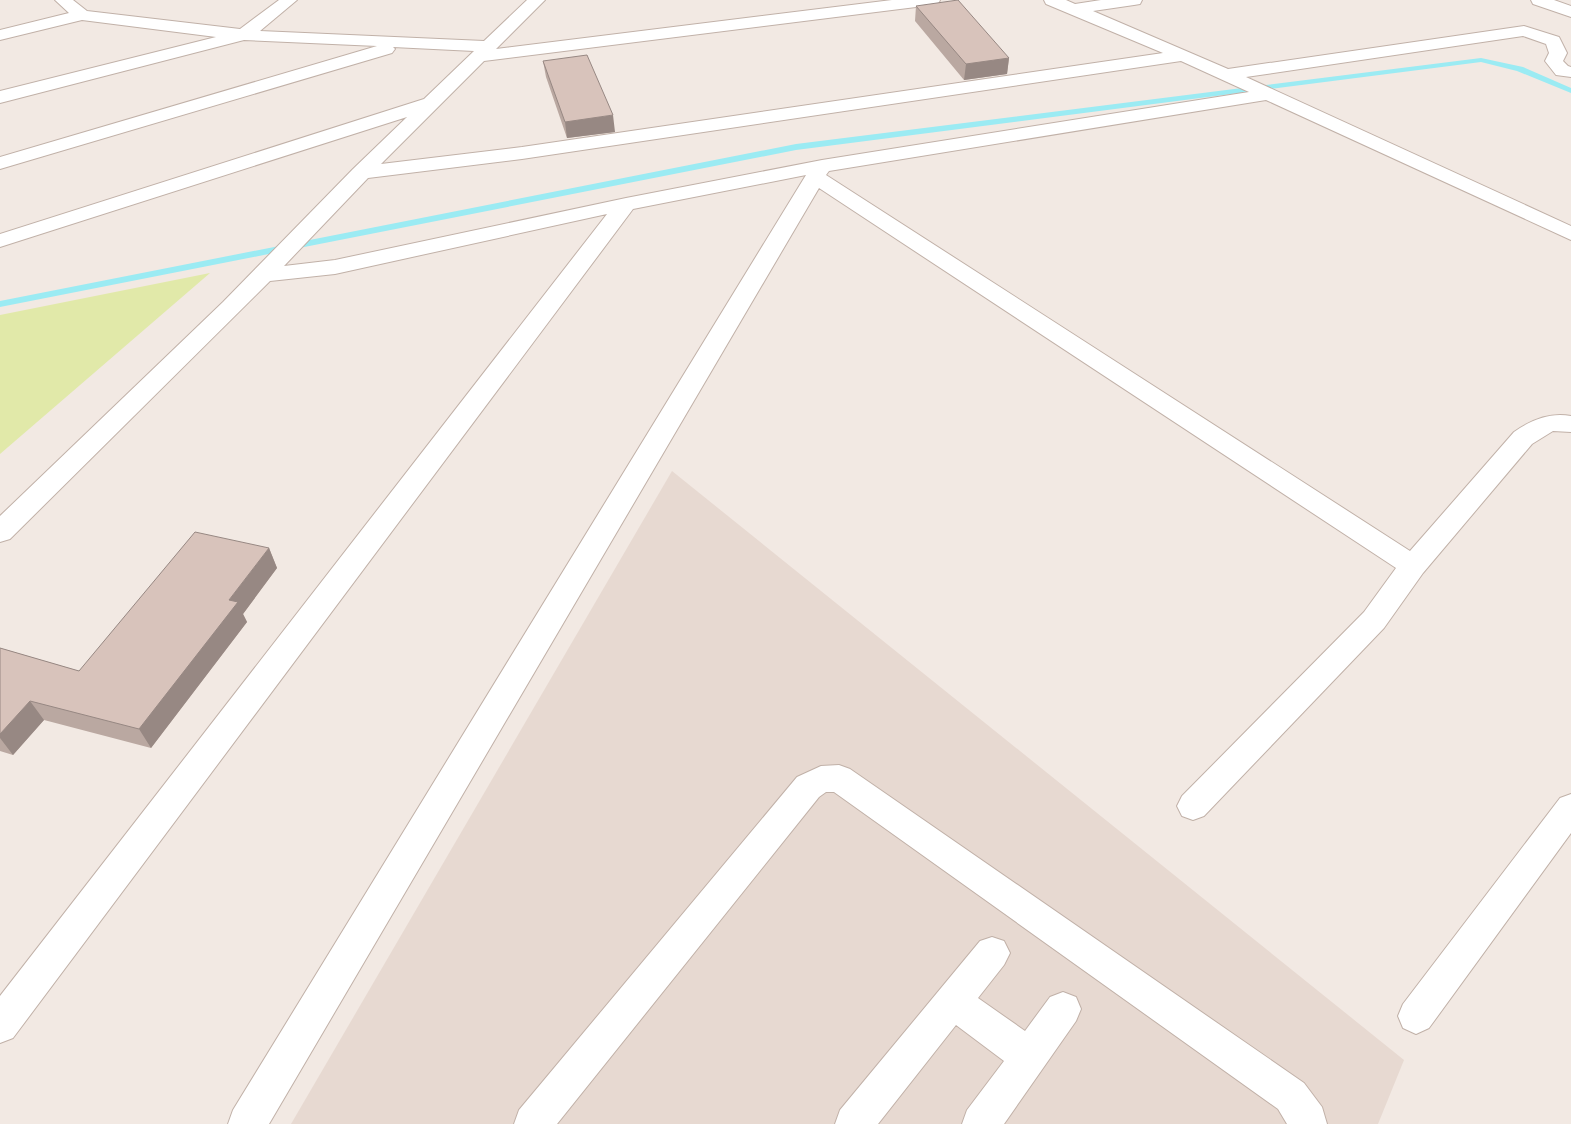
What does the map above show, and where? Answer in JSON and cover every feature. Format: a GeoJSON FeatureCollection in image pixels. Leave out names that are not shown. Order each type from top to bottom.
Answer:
{"type":"FeatureCollection","features":[{"type":"Feature","properties":{"kind":"street"},"geometry":{"type":"LineString","coordinates":[[62,0],[82,16]]}},
{"type":"Feature","properties":{"kind":"street"},"geometry":{"type":"LineString","coordinates":[[6,519],[264,274],[360,173],[482,51],[537,0]]}},
{"type":"Feature","properties":{"kind":"street"},"geometry":{"type":"LineString","coordinates":[[0,36],[82,16],[244,35],[404,44],[482,51],[932,0]]}},
{"type":"Feature","properties":{"kind":"street"},"geometry":{"type":"LineString","coordinates":[[1052,0],[1183,56],[1571,234]]}},
{"type":"Feature","properties":{"kind":"street"},"geometry":{"type":"LineString","coordinates":[[1074,9],[1134,0]]}},
{"type":"Feature","properties":{"kind":"street"},"geometry":{"type":"LineString","coordinates":[[1539,0],[1571,12]]}},
{"type":"Feature","properties":{"kind":"street"},"geometry":{"type":"LineString","coordinates":[[0,97],[244,35],[279,2]]}},
{"type":"Feature","properties":{"kind":"street"},"geometry":{"type":"LineString","coordinates":[[1225,75],[1524,32],[1553,41],[1558,52],[1554,61],[1562,71],[1571,72]]}},
{"type":"Feature","properties":{"kind":"street"},"geometry":{"type":"LineString","coordinates":[[0,164],[404,44]]}},
{"type":"Feature","properties":{"kind":"street"},"geometry":{"type":"LineString","coordinates":[[360,173],[522,153],[1183,56]]}},
{"type":"Feature","properties":{"kind":"street"},"geometry":{"type":"LineString","coordinates":[[264,274],[335,267],[626,204],[1266,94]]}},
{"type":"Feature","properties":{"kind":"street"},"geometry":{"type":"LineString","coordinates":[[0,241],[433,102]]}},
{"type":"Feature","properties":{"kind":"street"},"geometry":{"type":"LineString","coordinates":[[819,172],[1413,566]]}},
{"type":"Feature","properties":{"kind":"street"},"geometry":{"type":"LineString","coordinates":[[247,1124],[819,172]]}},
{"type":"Feature","properties":{"kind":"street"},"geometry":{"type":"LineString","coordinates":[[0,1025],[626,204]]}},
{"type":"Feature","properties":{"kind":"street"},"geometry":{"type":"LineString","coordinates":[[1193,806],[1374,620],[1413,566],[1523,438],[1541,424],[1555,422],[1571,424]]}},
{"type":"Feature","properties":{"kind":"street"},"geometry":{"type":"LineString","coordinates":[[533,1124],[808,787],[822,779],[839,778],[1291,1096],[1308,1121],[1308,1124]]}},
{"type":"Feature","properties":{"kind":"street"},"geometry":{"type":"LineString","coordinates":[[1416,1016],[1571,808]]}},
{"type":"Feature","properties":{"kind":"street"},"geometry":{"type":"LineString","coordinates":[[854,1124],[992,953]]}},
{"type":"Feature","properties":{"kind":"street"},"geometry":{"type":"LineString","coordinates":[[953,1001],[1029,1056]]}},
{"type":"Feature","properties":{"kind":"street"},"geometry":{"type":"LineString","coordinates":[[981,1124],[1062,1009]]}},
{"type":"Feature","properties":{"kind":"shaded area"},"geometry":{"type":"Polygon","coordinates":[[[672,471],[1404,1060],[1378,1124],[291,1124],[672,471]]]}},
{"type":"Feature","properties":{"kind":"green space"},"geometry":{"type":"Polygon","coordinates":[[[210,273],[0,454],[0,315],[210,273]]]}},
{"type":"Feature","properties":{"kind":"building"},"geometry":{"type":"Polygon","coordinates":[[[958,0],[1009,58],[966,64],[916,6],[958,0]]]}},
{"type":"Feature","properties":{"kind":"building"},"geometry":{"type":"Polygon","coordinates":[[[587,55],[613,115],[565,122],[543,61],[587,55]]]}},
{"type":"Feature","properties":{"kind":"building"},"geometry":{"type":"Polygon","coordinates":[[[195,532],[269,548],[229,600],[238,602],[139,729],[30,701],[0,734],[0,648],[79,671],[195,532]]]}},
{"type":"Feature","properties":{"kind":"waterway"},"geometry":{"type":"LineString","coordinates":[[0,304],[796,147],[1481,60],[1520,69],[1571,91]]}}]}
